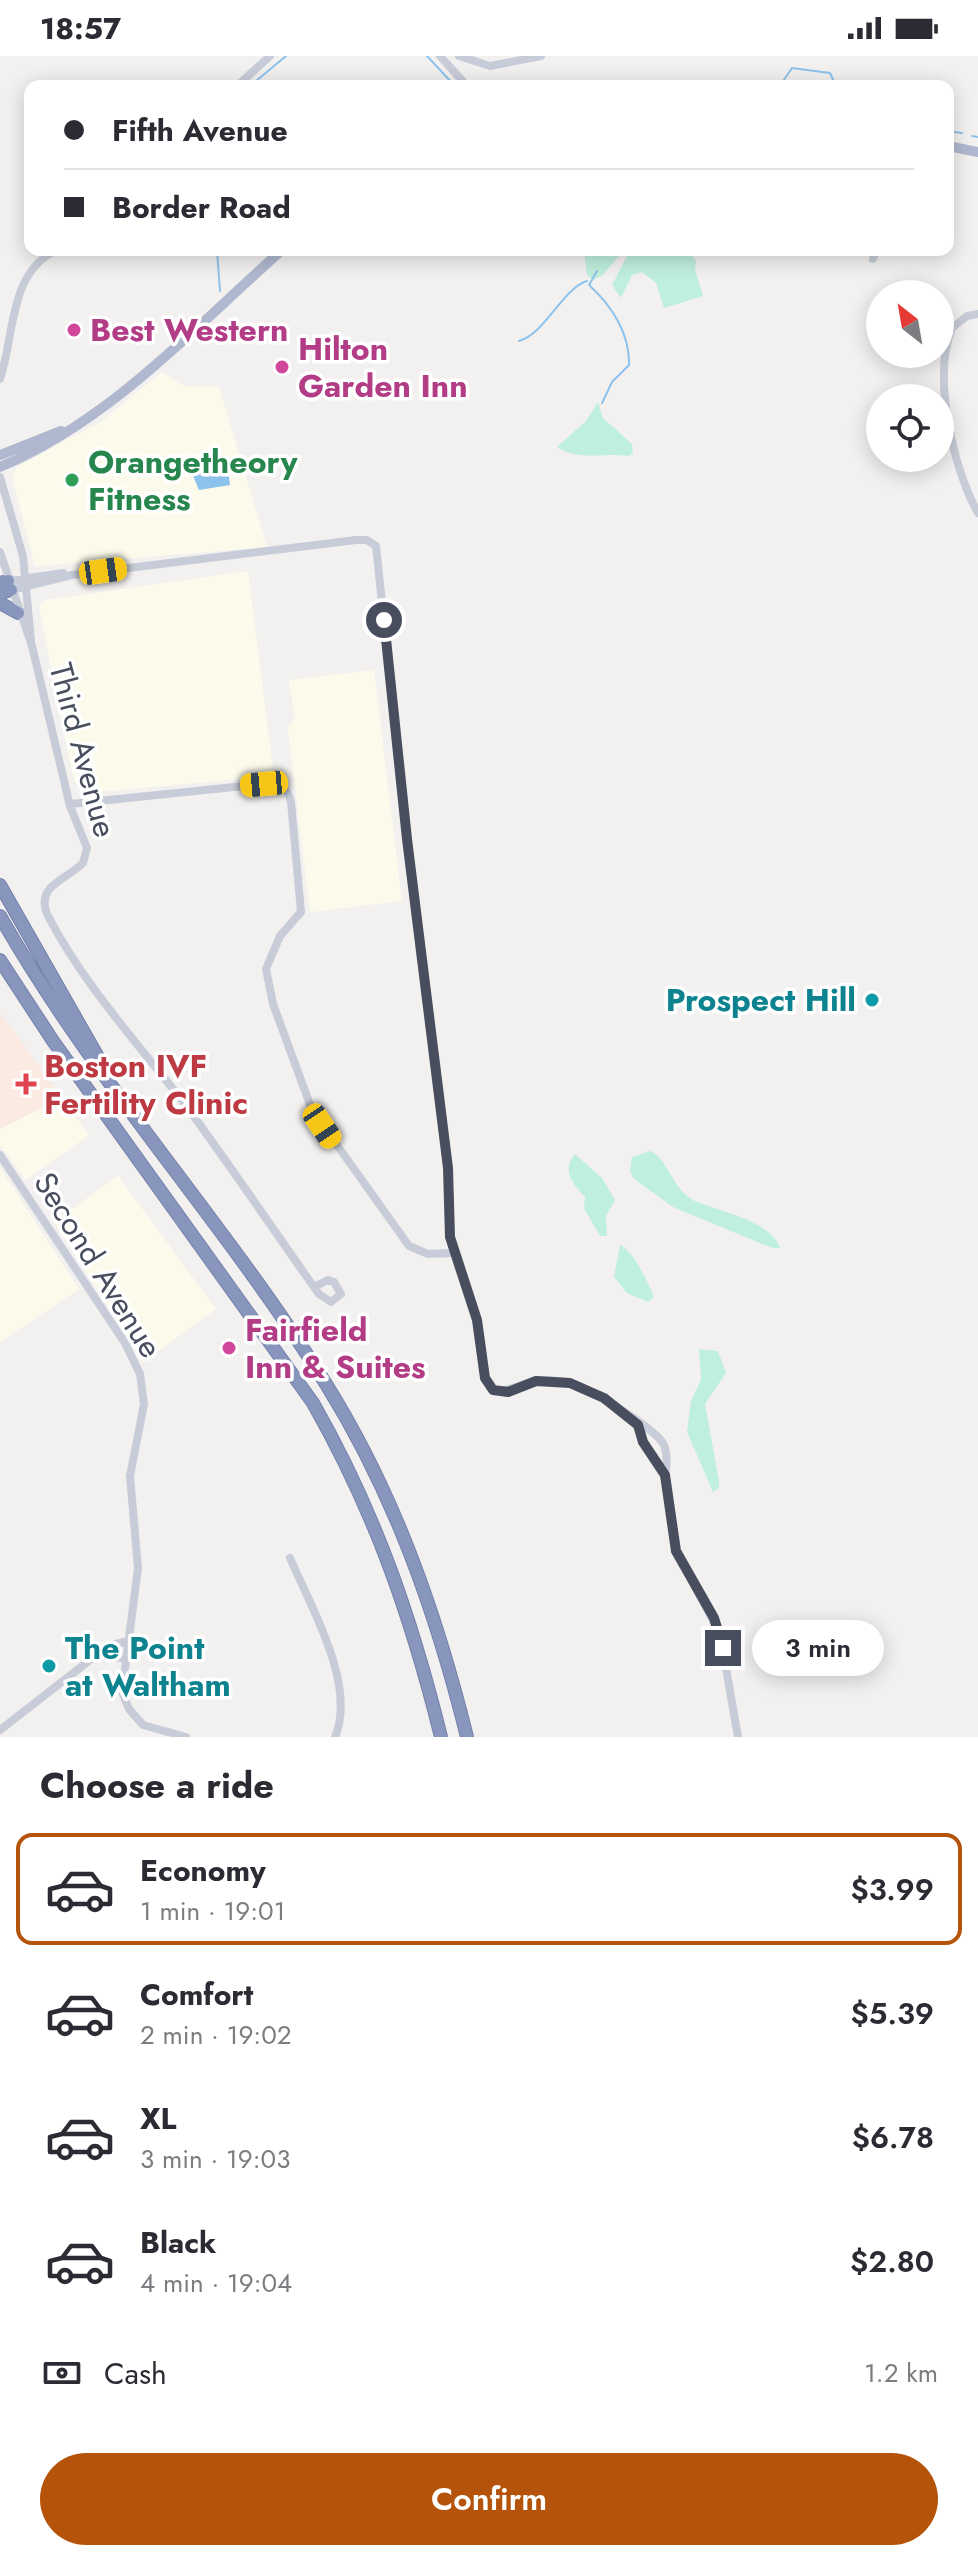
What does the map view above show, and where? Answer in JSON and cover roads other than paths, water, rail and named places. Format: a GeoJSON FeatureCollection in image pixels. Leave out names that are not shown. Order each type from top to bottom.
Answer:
{"type":"FeatureCollection","features":[{"type":"Feature","properties":{"kind":"highway"},"geometry":{"type":"LineString","coordinates":[[0,603],[18,613]]}},
{"type":"Feature","properties":{"kind":"highway"},"geometry":{"type":"LineString","coordinates":[[0,885],[87,1033],[109,1082]]}},
{"type":"Feature","properties":{"kind":"highway"},"geometry":{"type":"LineString","coordinates":[[0,916],[50,998],[289,1328],[353,1431],[390,1504],[418,1570],[467,1737]]}},
{"type":"Feature","properties":{"kind":"highway"},"geometry":{"type":"LineString","coordinates":[[0,960],[53,1041],[280,1353],[325,1424],[363,1498],[396,1576],[441,1737]]}},
{"type":"Feature","properties":{"kind":"main road"},"geometry":{"type":"LineString","coordinates":[[954,147],[978,152]]}},
{"type":"Feature","properties":{"kind":"main road"},"geometry":{"type":"LineString","coordinates":[[0,467],[40,449],[123,392],[275,256]]}},
{"type":"Feature","properties":{"kind":"main road"},"geometry":{"type":"LineString","coordinates":[[0,455],[67,430]]}},
{"type":"Feature","properties":{"kind":"street"},"geometry":{"type":"LineString","coordinates":[[244,80],[270,56]]}},
{"type":"Feature","properties":{"kind":"street"},"geometry":{"type":"LineString","coordinates":[[440,56],[462,80]]}},
{"type":"Feature","properties":{"kind":"street"},"geometry":{"type":"LineString","coordinates":[[459,56],[490,66],[541,56]]}},
{"type":"Feature","properties":{"kind":"street"},"geometry":{"type":"LineString","coordinates":[[0,379],[23,284],[36,265],[48,256]]}},
{"type":"Feature","properties":{"kind":"street"},"geometry":{"type":"LineString","coordinates":[[978,314],[967,316],[952,328],[945,361],[954,452],[978,513]]}},
{"type":"Feature","properties":{"kind":"street","name":"Third Avenue"},"geometry":{"type":"LineString","coordinates":[[0,477],[26,581],[32,646],[70,804],[86,846],[87,856],[80,867],[46,892],[43,905],[48,918],[106,1008],[182,1101],[314,1287]]}},
{"type":"Feature","properties":{"kind":"street"},"geometry":{"type":"LineString","coordinates":[[5,587],[26,581],[356,540],[373,543],[379,556],[407,839],[448,1168],[452,1253],[477,1320],[485,1378],[493,1390],[508,1392],[536,1381],[570,1383],[604,1398],[638,1425],[655,1431],[664,1445],[668,1463],[665,1475],[676,1551],[714,1618],[722,1641],[738,1737]]}},
{"type":"Feature","properties":{"kind":"street","name":"Third Avenue"},"geometry":{"type":"LineString","coordinates":[[0,552],[5,587],[32,646]]}},
{"type":"Feature","properties":{"kind":"street"},"geometry":{"type":"LineString","coordinates":[[70,804],[264,784],[279,785],[287,790],[291,802],[301,912],[277,940],[266,969],[269,992],[295,1068],[322,1126],[406,1242],[422,1253],[452,1253]]}},
{"type":"Feature","properties":{"kind":"street","name":"Second Avenue"},"geometry":{"type":"LineString","coordinates":[[0,1155],[122,1337],[141,1377],[144,1419],[129,1484],[138,1568],[122,1692],[132,1714],[153,1730],[186,1737]]}},
{"type":"Feature","properties":{"kind":"street"},"geometry":{"type":"LineString","coordinates":[[638,1425],[643,1442],[665,1475]]}},
{"type":"Feature","properties":{"kind":"street"},"geometry":{"type":"LineString","coordinates":[[290,1558],[340,1684],[342,1716],[335,1737]]}},
{"type":"Feature","properties":{"kind":"street"},"geometry":{"type":"LineString","coordinates":[[0,1730],[112,1644],[128,1641]]}},
{"type":"Feature","properties":{"kind":"street"},"geometry":{"type":"LineString","coordinates":[[93,1659],[107,1655],[125,1658]]}},
{"type":"Feature","properties":{"kind":"water"},"geometry":{"type":"Polygon","coordinates":[[[218,451],[228,470],[230,485],[199,490],[193,476],[218,451]]]}},
{"type":"Feature","properties":{"kind":"waterway"},"geometry":{"type":"LineString","coordinates":[[257,80],[286,56]]}},
{"type":"Feature","properties":{"kind":"waterway"},"geometry":{"type":"LineString","coordinates":[[427,56],[449,80]]}},
{"type":"Feature","properties":{"kind":"waterway"},"geometry":{"type":"LineString","coordinates":[[784,80],[792,68],[830,73],[833,80]]}},
{"type":"Feature","properties":{"kind":"waterway"},"geometry":{"type":"LineString","coordinates":[[954,132],[962,133]]}},
{"type":"Feature","properties":{"kind":"waterway"},"geometry":{"type":"LineString","coordinates":[[972,136],[978,137]]}},
{"type":"Feature","properties":{"kind":"waterway"},"geometry":{"type":"LineString","coordinates":[[217,256],[220,291]]}},
{"type":"Feature","properties":{"kind":"waterway"},"geometry":{"type":"LineString","coordinates":[[597,271],[589,285],[618,320],[626,342],[629,365],[612,382],[602,403]]}},
{"type":"Feature","properties":{"kind":"waterway"},"geometry":{"type":"LineString","coordinates":[[519,341],[537,330],[570,292],[587,281]]}},
{"type":"Feature","properties":{"kind":"place","name":"Best Western"},"geometry":{"type":"Point","coordinates":[74,330]}},
{"type":"Feature","properties":{"kind":"place","name":"Hilton Garden Inn"},"geometry":{"type":"Point","coordinates":[282,367]}},
{"type":"Feature","properties":{"kind":"place","name":"Orangetheory Fitness"},"geometry":{"type":"Point","coordinates":[72,480]}},
{"type":"Feature","properties":{"kind":"place","name":"Prospect Hill"},"geometry":{"type":"Point","coordinates":[872,1000]}},
{"type":"Feature","properties":{"kind":"place","name":"Boston IVF Fertility Clinic"},"geometry":{"type":"Point","coordinates":[26,1084]}},
{"type":"Feature","properties":{"kind":"place","name":"Fairfield Inn & Suites"},"geometry":{"type":"Point","coordinates":[229,1348]}},
{"type":"Feature","properties":{"kind":"place","name":"The Point at Waltham"},"geometry":{"type":"Point","coordinates":[49,1666]}}]}
